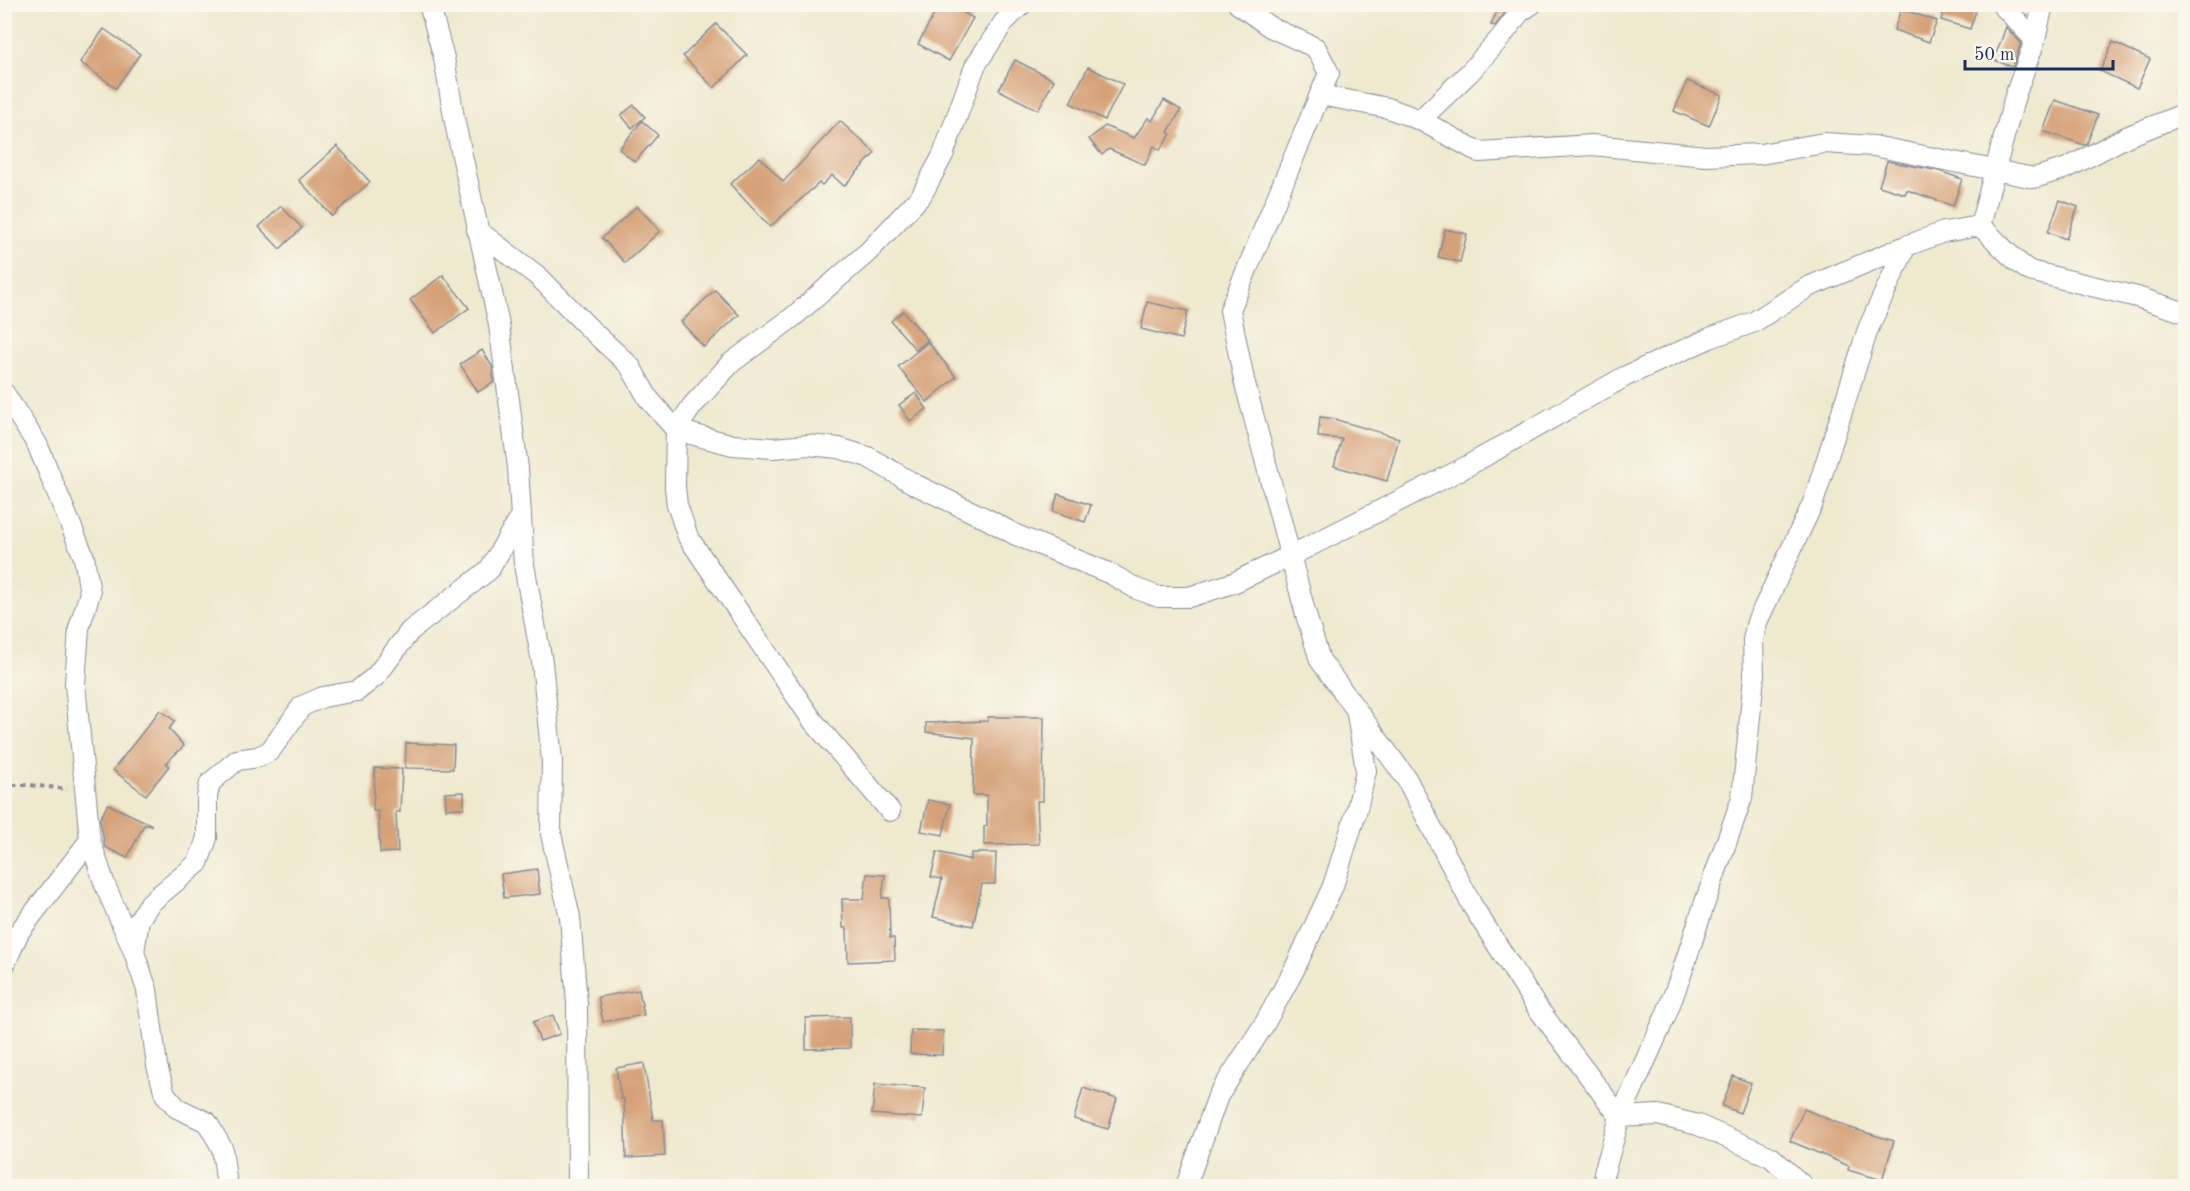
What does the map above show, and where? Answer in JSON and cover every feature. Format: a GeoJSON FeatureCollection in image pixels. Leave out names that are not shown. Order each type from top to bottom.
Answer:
{"type":"FeatureCollection","features":[{"type":"Feature","properties":{"kind":"street"},"geometry":{"type":"LineString","coordinates":[[429,4],[444,58],[477,230],[499,325],[518,468],[524,565],[542,662],[552,760],[551,834],[570,917],[577,1003],[578,1186]]}},
{"type":"Feature","properties":{"kind":"street"},"geometry":{"type":"LineString","coordinates":[[890,811],[813,721],[688,537],[677,505],[676,430],[692,406],[731,363],[793,317],[868,252],[921,196],[943,155],[975,66],[1004,22],[1022,4]]}},
{"type":"Feature","properties":{"kind":"street"},"geometry":{"type":"LineString","coordinates":[[1238,4],[1270,27],[1316,48],[1329,73],[1230,310],[1244,380],[1320,660],[1406,778],[1473,907],[1530,996],[1620,1117]]}},
{"type":"Feature","properties":{"kind":"street"},"geometry":{"type":"LineString","coordinates":[[1420,120],[1470,72],[1520,12],[1532,4]]}},
{"type":"Feature","properties":{"kind":"street"},"geometry":{"type":"LineString","coordinates":[[2001,4],[2035,40]]}},
{"type":"Feature","properties":{"kind":"street"},"geometry":{"type":"LineString","coordinates":[[1980,226],[2015,96],[2035,40],[2043,4]]}},
{"type":"Feature","properties":{"kind":"street"},"geometry":{"type":"LineString","coordinates":[[1320,95],[1388,108],[1420,120],[1479,152],[1592,145],[1706,156],[1760,154],[1824,143],[1874,146],[2034,178],[2067,168],[2126,137],[2186,113]]}},
{"type":"Feature","properties":{"kind":"street"},"geometry":{"type":"LineString","coordinates":[[477,230],[539,277],[630,366],[648,398],[676,430],[733,445],[773,448],[808,445],[839,448],[868,457],[916,485],[1016,535],[1112,574],[1137,590],[1159,597],[1189,597],[1233,583],[1462,469],[1626,376],[1754,322],[1808,287],[1944,232],[1980,226],[2016,263],[2030,270],[2137,297],[2186,313]]}},
{"type":"Feature","properties":{"kind":"street"},"geometry":{"type":"LineString","coordinates":[[1604,1173],[1620,1117],[1666,1015],[1742,798],[1754,676],[1753,640],[1756,622],[1813,503],[1868,329],[1906,246]]}},
{"type":"Feature","properties":{"kind":"street"},"geometry":{"type":"LineString","coordinates":[[4,393],[37,444],[84,557],[90,593],[79,628],[75,684],[90,840],[105,885],[134,952],[147,990],[157,1066],[165,1094],[177,1108],[207,1122],[222,1148],[227,1186]]}},
{"type":"Feature","properties":{"kind":"street"},"geometry":{"type":"LineString","coordinates":[[134,952],[139,920],[150,903],[198,863],[207,838],[207,797],[210,783],[237,760],[258,757],[270,751],[288,722],[302,706],[323,697],[357,691],[376,676],[410,631],[489,570],[521,514]]}},
{"type":"Feature","properties":{"kind":"street"},"geometry":{"type":"LineString","coordinates":[[1186,1186],[1218,1096],[1265,1023],[1294,970],[1333,886],[1356,813],[1366,771],[1356,710]]}},
{"type":"Feature","properties":{"kind":"street"},"geometry":{"type":"LineString","coordinates":[[4,966],[19,932],[90,840]]}},
{"type":"Feature","properties":{"kind":"street"},"geometry":{"type":"LineString","coordinates":[[1620,1117],[1658,1115],[1698,1125],[1771,1157],[1803,1186]]}},
{"type":"Feature","properties":{"kind":"path"},"geometry":{"type":"LineString","coordinates":[[4,785],[29,784],[86,791]]}},
{"type":"Feature","properties":{"kind":"building"},"geometry":{"type":"Polygon","coordinates":[[[940,4],[949,4],[973,18],[949,61],[918,44],[940,4]]]}},
{"type":"Feature","properties":{"kind":"building"},"geometry":{"type":"Polygon","coordinates":[[[1500,4],[1509,7],[1495,26],[1491,25],[1500,4]]]}},
{"type":"Feature","properties":{"kind":"building"},"geometry":{"type":"Polygon","coordinates":[[[1946,4],[1978,4],[1970,29],[1941,20],[1946,4]]]}},
{"type":"Feature","properties":{"kind":"building"},"geometry":{"type":"Polygon","coordinates":[[[1901,9],[1937,21],[1929,42],[1894,30],[1901,9]]]}},
{"type":"Feature","properties":{"kind":"building"},"geometry":{"type":"Polygon","coordinates":[[[716,24],[747,55],[714,88],[683,56],[716,24]]]}},
{"type":"Feature","properties":{"kind":"building"},"geometry":{"type":"Polygon","coordinates":[[[2006,27],[2021,43],[2013,67],[1994,60],[2006,27]]]}},
{"type":"Feature","properties":{"kind":"building"},"geometry":{"type":"Polygon","coordinates":[[[104,29],[140,54],[116,88],[80,62],[104,29]]]}},
{"type":"Feature","properties":{"kind":"building"},"geometry":{"type":"Polygon","coordinates":[[[2113,42],[2150,59],[2137,88],[2100,71],[2113,42]]]}},
{"type":"Feature","properties":{"kind":"building"},"geometry":{"type":"Polygon","coordinates":[[[1015,60],[1054,80],[1038,110],[999,90],[1015,60]]]}},
{"type":"Feature","properties":{"kind":"building"},"geometry":{"type":"Polygon","coordinates":[[[1088,67],[1123,84],[1105,120],[1070,103],[1088,67]]]}},
{"type":"Feature","properties":{"kind":"building"},"geometry":{"type":"Polygon","coordinates":[[[1687,81],[1722,95],[1709,126],[1674,111],[1687,81]]]}},
{"type":"Feature","properties":{"kind":"building"},"geometry":{"type":"Polygon","coordinates":[[[1164,100],[1181,110],[1168,132],[1171,134],[1160,150],[1154,146],[1145,165],[1109,149],[1102,155],[1089,139],[1105,126],[1134,138],[1148,118],[1152,121],[1164,100]]]}},
{"type":"Feature","properties":{"kind":"building"},"geometry":{"type":"Polygon","coordinates":[[[2055,100],[2098,115],[2087,144],[2084,145],[2043,131],[2055,100]]]}},
{"type":"Feature","properties":{"kind":"building"},"geometry":{"type":"Polygon","coordinates":[[[634,105],[645,117],[632,128],[621,115],[634,105]]]}},
{"type":"Feature","properties":{"kind":"building"},"geometry":{"type":"Polygon","coordinates":[[[642,121],[658,135],[635,162],[619,149],[642,121]]]}},
{"type":"Feature","properties":{"kind":"building"},"geometry":{"type":"Polygon","coordinates":[[[840,121],[875,153],[844,186],[832,175],[822,185],[819,183],[770,227],[730,184],[760,157],[783,182],[840,121]]]}},
{"type":"Feature","properties":{"kind":"building"},"geometry":{"type":"Polygon","coordinates":[[[337,146],[370,182],[332,216],[299,180],[337,146]]]}},
{"type":"Feature","properties":{"kind":"building"},"geometry":{"type":"Polygon","coordinates":[[[1887,161],[1939,171],[1962,179],[1953,206],[1907,190],[1905,194],[1879,186],[1887,161]]]}},
{"type":"Feature","properties":{"kind":"building"},"geometry":{"type":"Polygon","coordinates":[[[2060,200],[2078,207],[2066,239],[2048,232],[2060,200]]]}},
{"type":"Feature","properties":{"kind":"building"},"geometry":{"type":"Polygon","coordinates":[[[281,206],[302,228],[280,249],[259,227],[281,206]]]}},
{"type":"Feature","properties":{"kind":"building"},"geometry":{"type":"Polygon","coordinates":[[[637,206],[660,231],[625,263],[602,238],[637,206]]]}},
{"type":"Feature","properties":{"kind":"building"},"geometry":{"type":"Polygon","coordinates":[[[1445,229],[1467,234],[1460,262],[1438,257],[1445,229]]]}},
{"type":"Feature","properties":{"kind":"building"},"geometry":{"type":"Polygon","coordinates":[[[443,275],[469,308],[435,333],[410,300],[443,275]]]}},
{"type":"Feature","properties":{"kind":"building"},"geometry":{"type":"Polygon","coordinates":[[[715,290],[739,315],[704,347],[681,322],[715,290]]]}},
{"type":"Feature","properties":{"kind":"building"},"geometry":{"type":"Polygon","coordinates":[[[1147,302],[1188,311],[1181,339],[1141,329],[1147,302]]]}},
{"type":"Feature","properties":{"kind":"building"},"geometry":{"type":"Polygon","coordinates":[[[903,311],[928,340],[916,350],[891,321],[903,311]]]}},
{"type":"Feature","properties":{"kind":"building"},"geometry":{"type":"Polygon","coordinates":[[[928,342],[956,377],[927,402],[898,367],[928,342]]]}},
{"type":"Feature","properties":{"kind":"building"},"geometry":{"type":"Polygon","coordinates":[[[482,350],[492,366],[494,382],[478,392],[460,364],[482,350]]]}},
{"type":"Feature","properties":{"kind":"building"},"geometry":{"type":"Polygon","coordinates":[[[916,393],[927,409],[910,421],[899,405],[916,393]]]}},
{"type":"Feature","properties":{"kind":"building"},"geometry":{"type":"Polygon","coordinates":[[[1320,417],[1337,419],[1399,438],[1387,481],[1334,466],[1342,439],[1318,437],[1320,417]]]}},
{"type":"Feature","properties":{"kind":"building"},"geometry":{"type":"Polygon","coordinates":[[[1058,494],[1091,505],[1085,522],[1053,511],[1058,494]]]}},
{"type":"Feature","properties":{"kind":"building"},"geometry":{"type":"Polygon","coordinates":[[[160,710],[175,721],[169,729],[184,746],[166,763],[169,766],[146,795],[113,770],[160,710]]]}},
{"type":"Feature","properties":{"kind":"building"},"geometry":{"type":"Polygon","coordinates":[[[988,717],[1044,717],[1043,801],[1037,801],[1039,844],[984,845],[984,827],[987,826],[987,795],[973,795],[974,738],[926,732],[926,723],[988,721],[988,717]]]}},
{"type":"Feature","properties":{"kind":"building"},"geometry":{"type":"Polygon","coordinates":[[[406,743],[454,745],[453,769],[405,768],[406,743]]]}},
{"type":"Feature","properties":{"kind":"building"},"geometry":{"type":"Polygon","coordinates":[[[375,768],[402,769],[400,812],[396,812],[398,852],[380,853],[378,811],[373,811],[375,768]]]}},
{"type":"Feature","properties":{"kind":"building"},"geometry":{"type":"Polygon","coordinates":[[[464,792],[464,808],[446,809],[445,793],[464,792]]]}},
{"type":"Feature","properties":{"kind":"building"},"geometry":{"type":"Polygon","coordinates":[[[928,800],[950,804],[943,835],[921,831],[928,800]]]}},
{"type":"Feature","properties":{"kind":"building"},"geometry":{"type":"Polygon","coordinates":[[[108,804],[152,825],[144,825],[127,858],[105,847],[100,819],[108,804]]]}},
{"type":"Feature","properties":{"kind":"building"},"geometry":{"type":"Polygon","coordinates":[[[937,852],[971,860],[971,853],[996,853],[995,884],[982,884],[973,926],[933,917],[942,879],[931,877],[937,852]]]}},
{"type":"Feature","properties":{"kind":"building"},"geometry":{"type":"Polygon","coordinates":[[[537,869],[540,894],[504,898],[501,874],[537,869]]]}},
{"type":"Feature","properties":{"kind":"building"},"geometry":{"type":"Polygon","coordinates":[[[867,874],[885,875],[882,898],[889,898],[890,938],[894,938],[895,960],[848,962],[847,928],[843,928],[842,899],[864,899],[867,874]]]}},
{"type":"Feature","properties":{"kind":"building"},"geometry":{"type":"Polygon","coordinates":[[[639,990],[644,1015],[603,1022],[598,997],[639,990]]]}},
{"type":"Feature","properties":{"kind":"building"},"geometry":{"type":"Polygon","coordinates":[[[553,1015],[560,1034],[540,1041],[533,1022],[553,1015]]]}},
{"type":"Feature","properties":{"kind":"building"},"geometry":{"type":"Polygon","coordinates":[[[850,1017],[850,1048],[806,1049],[806,1018],[850,1017]]]}},
{"type":"Feature","properties":{"kind":"building"},"geometry":{"type":"Polygon","coordinates":[[[911,1030],[943,1031],[942,1055],[910,1054],[911,1030]]]}},
{"type":"Feature","properties":{"kind":"building"},"geometry":{"type":"Polygon","coordinates":[[[644,1063],[653,1120],[663,1120],[665,1156],[626,1158],[624,1099],[621,1099],[616,1068],[644,1063]]]}},
{"type":"Feature","properties":{"kind":"building"},"geometry":{"type":"Polygon","coordinates":[[[1733,1076],[1751,1083],[1740,1113],[1722,1106],[1733,1076]]]}},
{"type":"Feature","properties":{"kind":"building"},"geometry":{"type":"Polygon","coordinates":[[[875,1084],[925,1088],[922,1118],[872,1114],[875,1084]]]}},
{"type":"Feature","properties":{"kind":"building"},"geometry":{"type":"Polygon","coordinates":[[[1083,1088],[1117,1099],[1108,1129],[1074,1119],[1083,1088]]]}},
{"type":"Feature","properties":{"kind":"building"},"geometry":{"type":"Polygon","coordinates":[[[1804,1109],[1847,1127],[1894,1141],[1882,1180],[1848,1170],[1849,1166],[1790,1141],[1804,1109]]]}}]}
